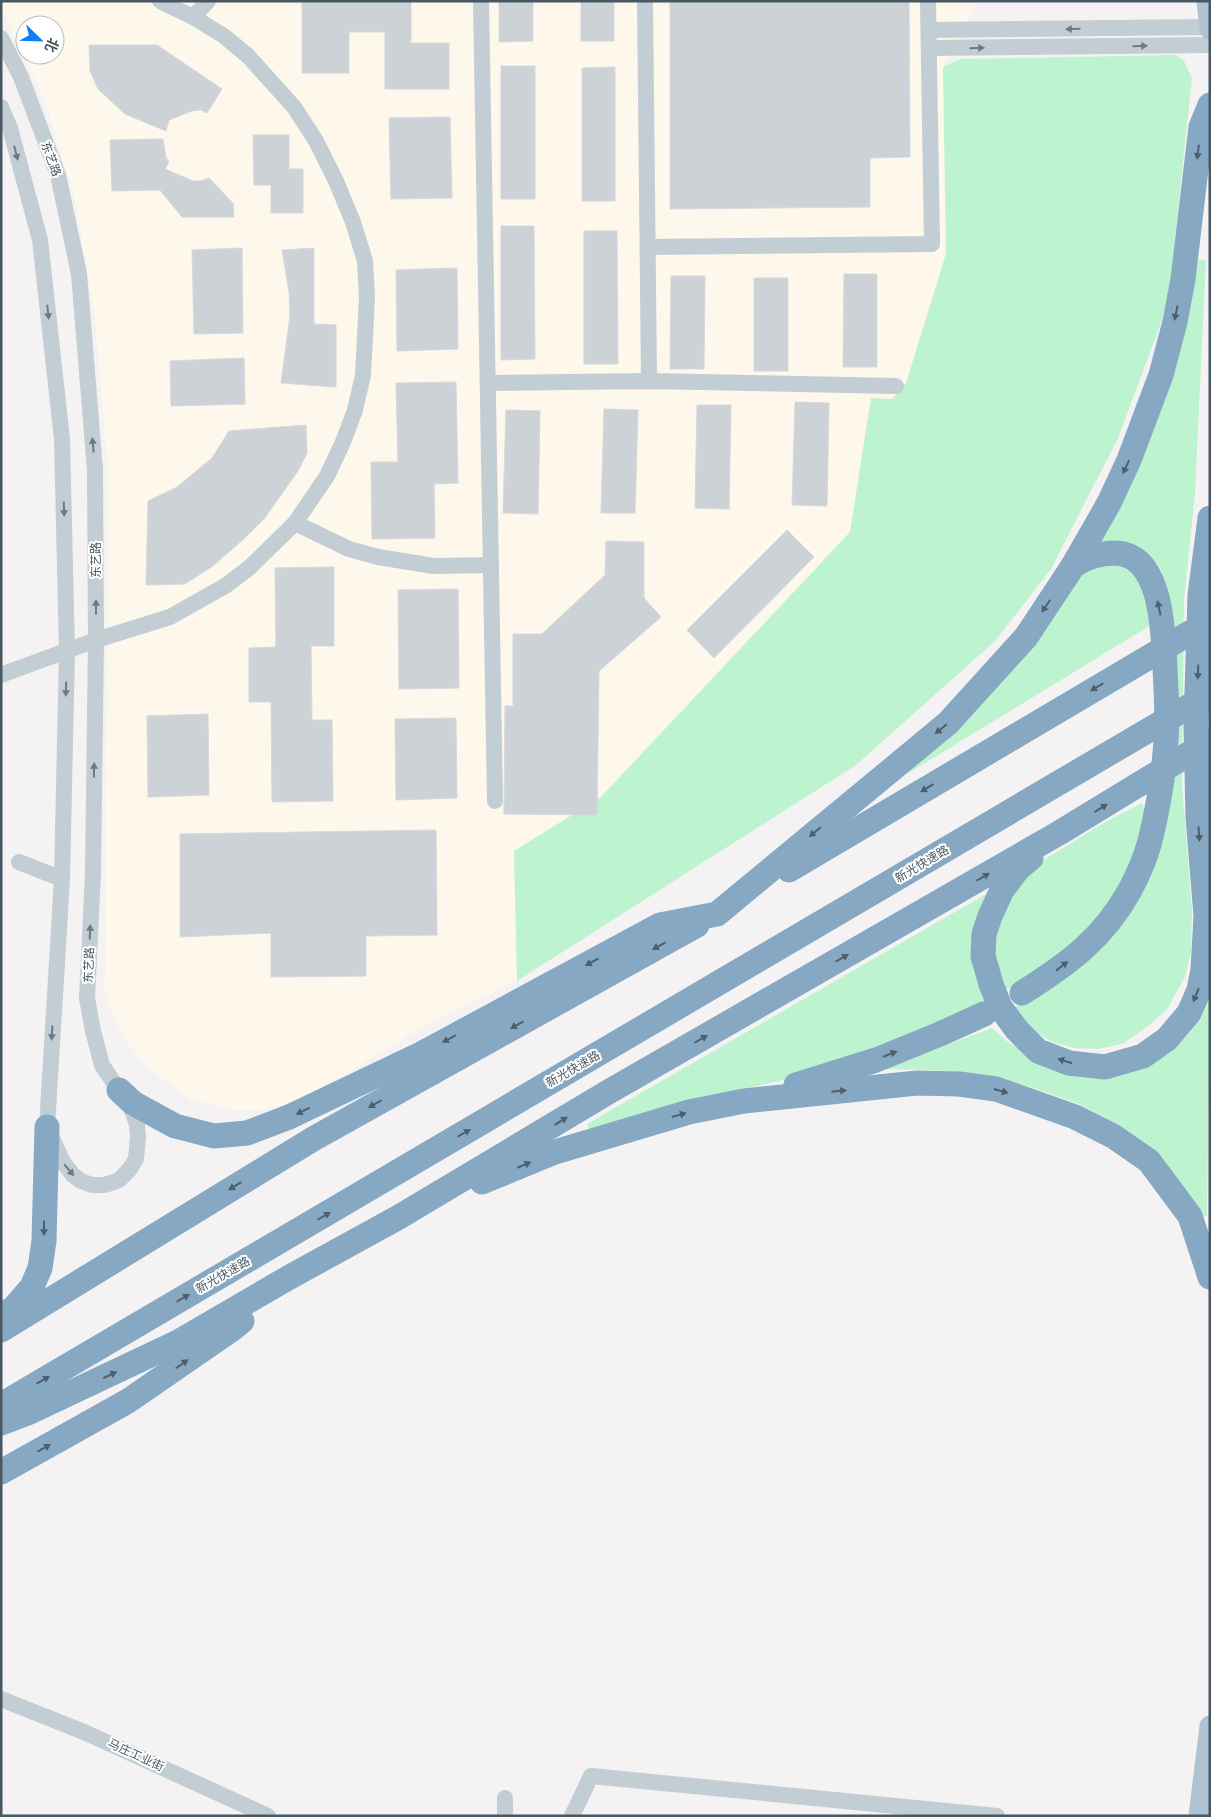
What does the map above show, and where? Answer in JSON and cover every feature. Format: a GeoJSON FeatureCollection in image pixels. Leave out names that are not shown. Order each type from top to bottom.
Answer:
{"type":"FeatureCollection","features":[{"type":"Feature","properties":{"kind":"highway"},"geometry":{"type":"LineString","coordinates":[[119,1090],[132,1102],[175,1126],[214,1136],[247,1134],[289,1117],[421,1054],[660,925],[717,914],[948,723],[1026,637],[1073,566],[1109,503],[1125,468],[1162,376],[1183,279],[1201,127],[1210,105]]}},
{"type":"Feature","properties":{"kind":"highway"},"geometry":{"type":"LineString","coordinates":[[1060,833],[1018,869],[1002,890],[990,916],[984,934],[983,956],[991,984],[1000,1007],[1017,1030],[1038,1051],[1069,1063],[1105,1066],[1143,1056],[1167,1039],[1189,1013],[1199,990],[1203,970],[1206,916],[1198,817],[1196,725],[1200,595],[1210,518]]}},
{"type":"Feature","properties":{"kind":"highway"},"geometry":{"type":"LineString","coordinates":[[1022,993],[1060,968],[1089,944],[1111,920],[1131,888],[1150,842],[1158,802],[1166,740],[1167,703],[1162,623],[1156,592],[1147,572],[1136,560],[1120,553],[1104,553],[1086,557],[1073,566]]}},
{"type":"Feature","properties":{"kind":"highway"},"geometry":{"type":"LineString","coordinates":[[1,1330],[313,1139],[717,914],[1138,662],[1210,621]]}},
{"type":"Feature","properties":{"kind":"highway","name":"新光快速路"},"geometry":{"type":"LineString","coordinates":[[1,1405],[1210,694]]}},
{"type":"Feature","properties":{"kind":"highway"},"geometry":{"type":"LineString","coordinates":[[1,1423],[30,1412],[178,1342],[295,1274],[399,1217],[610,1091],[1060,833],[1210,742]]}},
{"type":"Feature","properties":{"kind":"highway"},"geometry":{"type":"LineString","coordinates":[[744,1101],[876,1060],[984,1014]]}},
{"type":"Feature","properties":{"kind":"highway"},"geometry":{"type":"LineString","coordinates":[[399,1217],[555,1152],[688,1112],[744,1101],[917,1083],[959,1084],[996,1089],[1075,1117],[1113,1136],[1149,1161],[1190,1216],[1210,1278]]}},
{"type":"Feature","properties":{"kind":"highway"},"geometry":{"type":"LineString","coordinates":[[1,1315],[12,1309],[32,1288],[40,1268],[44,1241],[47,1127]]}},
{"type":"Feature","properties":{"kind":"highway"},"geometry":{"type":"LineString","coordinates":[[1,1472],[128,1401],[231,1330],[295,1274]]}},
{"type":"Feature","properties":{"kind":"main road"},"geometry":{"type":"LineString","coordinates":[[1207,1],[1210,28]]}},
{"type":"Feature","properties":{"kind":"main road"},"geometry":{"type":"LineString","coordinates":[[1184,1816],[1209,1731]]}},
{"type":"Feature","properties":{"kind":"main road"},"geometry":{"type":"LineString","coordinates":[[1199,1816],[1209,1731]]}},
{"type":"Feature","properties":{"kind":"street"},"geometry":{"type":"LineString","coordinates":[[1,675],[96,640],[170,617],[225,586],[249,568],[295,524],[327,476],[344,442],[355,410],[363,375],[366,330],[367,297],[364,261],[353,222],[336,182],[316,141],[294,108],[248,56],[224,36],[193,17],[160,1]]}},
{"type":"Feature","properties":{"kind":"street"},"geometry":{"type":"LineString","coordinates":[[193,17],[208,1]]}},
{"type":"Feature","properties":{"kind":"street"},"geometry":{"type":"LineString","coordinates":[[481,1],[495,801]]}},
{"type":"Feature","properties":{"kind":"street"},"geometry":{"type":"LineString","coordinates":[[644,1],[650,381]]}},
{"type":"Feature","properties":{"kind":"street"},"geometry":{"type":"LineString","coordinates":[[648,246],[932,244],[928,1]]}},
{"type":"Feature","properties":{"kind":"street"},"geometry":{"type":"LineString","coordinates":[[929,30],[1210,28]]}},
{"type":"Feature","properties":{"kind":"street","name":"东艺路"},"geometry":{"type":"LineString","coordinates":[[1,38],[20,78],[58,175],[79,274],[95,470],[96,640],[93,873],[88,998],[93,1031],[102,1065],[132,1110],[137,1125],[136,1159],[119,1180],[104,1185],[81,1181],[73,1175],[63,1162],[47,1127]]}},
{"type":"Feature","properties":{"kind":"street"},"geometry":{"type":"LineString","coordinates":[[929,48],[1210,45]]}},
{"type":"Feature","properties":{"kind":"street"},"geometry":{"type":"LineString","coordinates":[[1,107],[10,128],[40,240],[62,438],[66,651],[62,879],[47,1127]]}},
{"type":"Feature","properties":{"kind":"street"},"geometry":{"type":"LineString","coordinates":[[488,383],[650,381],[896,386]]}},
{"type":"Feature","properties":{"kind":"street"},"geometry":{"type":"LineString","coordinates":[[295,524],[349,549],[378,557],[434,566],[491,565]]}},
{"type":"Feature","properties":{"kind":"street"},"geometry":{"type":"LineString","coordinates":[[19,862],[62,879]]}},
{"type":"Feature","properties":{"kind":"street","name":"马庄工业街"},"geometry":{"type":"LineString","coordinates":[[1,1700],[84,1732],[268,1816]]}},
{"type":"Feature","properties":{"kind":"street"},"geometry":{"type":"LineString","coordinates":[[572,1816],[591,1776],[997,1816]]}},
{"type":"Feature","properties":{"kind":"street"},"geometry":{"type":"LineString","coordinates":[[504,1798],[505,1816]]}},
{"type":"Feature","properties":{"kind":"shaded area"},"geometry":{"type":"Polygon","coordinates":[[[1,1],[978,1],[943,67],[946,254],[906,383],[892,399],[871,399],[850,532],[601,797],[514,851],[517,981],[419,1029],[293,1105],[262,1110],[232,1110],[190,1099],[152,1070],[125,1040],[114,1018],[105,991],[108,473],[95,316],[76,204],[46,104],[28,65],[65,65],[65,15],[15,15],[15,38],[1,8],[1,1]]]}},
{"type":"Feature","properties":{"kind":"green space"},"geometry":{"type":"Polygon","coordinates":[[[1176,55],[1184,61],[1192,78],[1168,304],[1118,438],[1051,569],[995,641],[856,765],[517,981],[514,851],[601,797],[850,532],[871,398],[892,399],[906,383],[946,254],[943,67],[960,59],[1176,55]]]}},
{"type":"Feature","properties":{"kind":"green space"},"geometry":{"type":"Polygon","coordinates":[[[1193,260],[1206,260],[1195,493],[1184,600],[1182,785],[1192,911],[1191,952],[1185,976],[1168,1008],[1147,1027],[1122,1044],[1097,1049],[1074,1048],[1053,1042],[1027,1028],[1011,1009],[1060,979],[1141,893],[1169,594],[1161,569],[1140,547],[1120,541],[1096,541],[1193,260]]]}},
{"type":"Feature","properties":{"kind":"green space"},"geometry":{"type":"Polygon","coordinates":[[[1110,560],[1122,566],[1137,579],[1144,594],[1151,625],[907,774],[903,767],[1077,574],[1110,560]]]}},
{"type":"Feature","properties":{"kind":"green space"},"geometry":{"type":"Polygon","coordinates":[[[1142,803],[1146,816],[1130,872],[1096,923],[1040,973],[1001,992],[993,960],[995,930],[1007,901],[1031,868],[1100,825],[1142,803]]]}},
{"type":"Feature","properties":{"kind":"green space"},"geometry":{"type":"Polygon","coordinates":[[[993,890],[986,1003],[892,1046],[788,1079],[717,1095],[591,1131],[587,1124],[993,890]]]}},
{"type":"Feature","properties":{"kind":"green space"},"geometry":{"type":"Polygon","coordinates":[[[1210,975],[1207,1216],[1201,1217],[1155,1152],[1118,1124],[1079,1104],[992,1076],[930,1070],[883,1069],[992,1028],[1009,1043],[1026,1053],[1076,1069],[1155,1043],[1210,975]]]}},
{"type":"Feature","properties":{"kind":"building"},"geometry":{"type":"Polygon","coordinates":[[[302,1],[411,1],[411,43],[449,43],[449,89],[385,89],[385,32],[349,32],[349,73],[302,73],[302,1]]]}},
{"type":"Feature","properties":{"kind":"building"},"geometry":{"type":"Polygon","coordinates":[[[499,1],[533,1],[533,41],[499,42],[499,1]]]}},
{"type":"Feature","properties":{"kind":"building"},"geometry":{"type":"Polygon","coordinates":[[[581,1],[614,1],[614,41],[581,41],[581,1]]]}},
{"type":"Feature","properties":{"kind":"building"},"geometry":{"type":"Polygon","coordinates":[[[670,1],[909,1],[910,157],[870,158],[870,207],[670,209],[670,1]]]}},
{"type":"Feature","properties":{"kind":"building"},"geometry":{"type":"Polygon","coordinates":[[[89,45],[157,45],[222,89],[207,113],[201,110],[192,111],[169,120],[166,131],[125,114],[98,89],[90,71],[89,45]]]}},
{"type":"Feature","properties":{"kind":"building"},"geometry":{"type":"Polygon","coordinates":[[[501,66],[535,66],[535,199],[501,199],[501,66]]]}},
{"type":"Feature","properties":{"kind":"building"},"geometry":{"type":"Polygon","coordinates":[[[615,67],[615,201],[582,201],[582,68],[615,67]]]}},
{"type":"Feature","properties":{"kind":"building"},"geometry":{"type":"Polygon","coordinates":[[[450,117],[452,198],[391,199],[389,118],[450,117]]]}},
{"type":"Feature","properties":{"kind":"building"},"geometry":{"type":"Polygon","coordinates":[[[253,135],[289,135],[289,169],[303,169],[303,213],[271,213],[271,185],[254,185],[253,135]]]}},
{"type":"Feature","properties":{"kind":"building"},"geometry":{"type":"Polygon","coordinates":[[[163,139],[166,158],[169,162],[165,169],[193,181],[209,178],[233,203],[234,217],[182,217],[160,190],[112,191],[110,140],[163,139]]]}},
{"type":"Feature","properties":{"kind":"building"},"geometry":{"type":"Polygon","coordinates":[[[501,226],[534,226],[535,359],[501,360],[501,226]]]}},
{"type":"Feature","properties":{"kind":"building"},"geometry":{"type":"Polygon","coordinates":[[[584,231],[617,231],[618,364],[584,364],[584,231]]]}},
{"type":"Feature","properties":{"kind":"building"},"geometry":{"type":"Polygon","coordinates":[[[242,248],[243,333],[194,334],[192,250],[242,248]]]}},
{"type":"Feature","properties":{"kind":"building"},"geometry":{"type":"Polygon","coordinates":[[[314,248],[314,324],[336,325],[336,387],[281,383],[290,316],[289,292],[282,250],[314,248]]]}},
{"type":"Feature","properties":{"kind":"building"},"geometry":{"type":"Polygon","coordinates":[[[457,268],[458,349],[397,351],[396,270],[457,268]]]}},
{"type":"Feature","properties":{"kind":"building"},"geometry":{"type":"Polygon","coordinates":[[[844,274],[877,274],[877,367],[843,367],[844,274]]]}},
{"type":"Feature","properties":{"kind":"building"},"geometry":{"type":"Polygon","coordinates":[[[671,276],[705,276],[704,369],[670,369],[671,276]]]}},
{"type":"Feature","properties":{"kind":"building"},"geometry":{"type":"Polygon","coordinates":[[[754,278],[788,278],[788,371],[754,371],[754,278]]]}},
{"type":"Feature","properties":{"kind":"building"},"geometry":{"type":"Polygon","coordinates":[[[244,358],[245,404],[171,406],[170,361],[244,358]]]}},
{"type":"Feature","properties":{"kind":"building"},"geometry":{"type":"Polygon","coordinates":[[[456,382],[458,483],[434,484],[435,538],[372,539],[371,462],[398,462],[396,383],[456,382]]]}},
{"type":"Feature","properties":{"kind":"building"},"geometry":{"type":"Polygon","coordinates":[[[795,402],[829,403],[827,506],[792,505],[795,402]]]}},
{"type":"Feature","properties":{"kind":"building"},"geometry":{"type":"Polygon","coordinates":[[[697,405],[731,405],[729,509],[695,508],[697,405]]]}},
{"type":"Feature","properties":{"kind":"building"},"geometry":{"type":"Polygon","coordinates":[[[604,409],[638,410],[635,513],[601,513],[604,409]]]}},
{"type":"Feature","properties":{"kind":"building"},"geometry":{"type":"Polygon","coordinates":[[[506,410],[540,411],[538,514],[503,513],[506,410]]]}},
{"type":"Feature","properties":{"kind":"building"},"geometry":{"type":"Polygon","coordinates":[[[306,425],[307,453],[298,471],[264,519],[247,536],[213,566],[185,584],[146,585],[148,501],[177,487],[212,458],[229,431],[306,425]]]}},
{"type":"Feature","properties":{"kind":"building"},"geometry":{"type":"Polygon","coordinates":[[[787,530],[814,557],[714,658],[687,630],[787,530]]]}},
{"type":"Feature","properties":{"kind":"building"},"geometry":{"type":"Polygon","coordinates":[[[606,541],[644,542],[644,598],[661,617],[599,671],[597,815],[504,814],[505,706],[513,706],[513,634],[542,634],[605,575],[606,541]]]}},
{"type":"Feature","properties":{"kind":"building"},"geometry":{"type":"Polygon","coordinates":[[[334,567],[334,646],[311,646],[312,720],[332,720],[333,801],[272,802],[271,702],[249,702],[249,648],[276,647],[275,568],[334,567]]]}},
{"type":"Feature","properties":{"kind":"building"},"geometry":{"type":"Polygon","coordinates":[[[458,589],[459,688],[399,689],[398,590],[458,589]]]}},
{"type":"Feature","properties":{"kind":"building"},"geometry":{"type":"Polygon","coordinates":[[[208,714],[209,795],[148,797],[147,716],[208,714]]]}},
{"type":"Feature","properties":{"kind":"building"},"geometry":{"type":"Polygon","coordinates":[[[456,718],[457,798],[396,800],[395,719],[456,718]]]}},
{"type":"Feature","properties":{"kind":"building"},"geometry":{"type":"Polygon","coordinates":[[[436,830],[437,935],[366,936],[366,976],[271,977],[271,933],[180,937],[180,834],[436,830]]]}}]}
